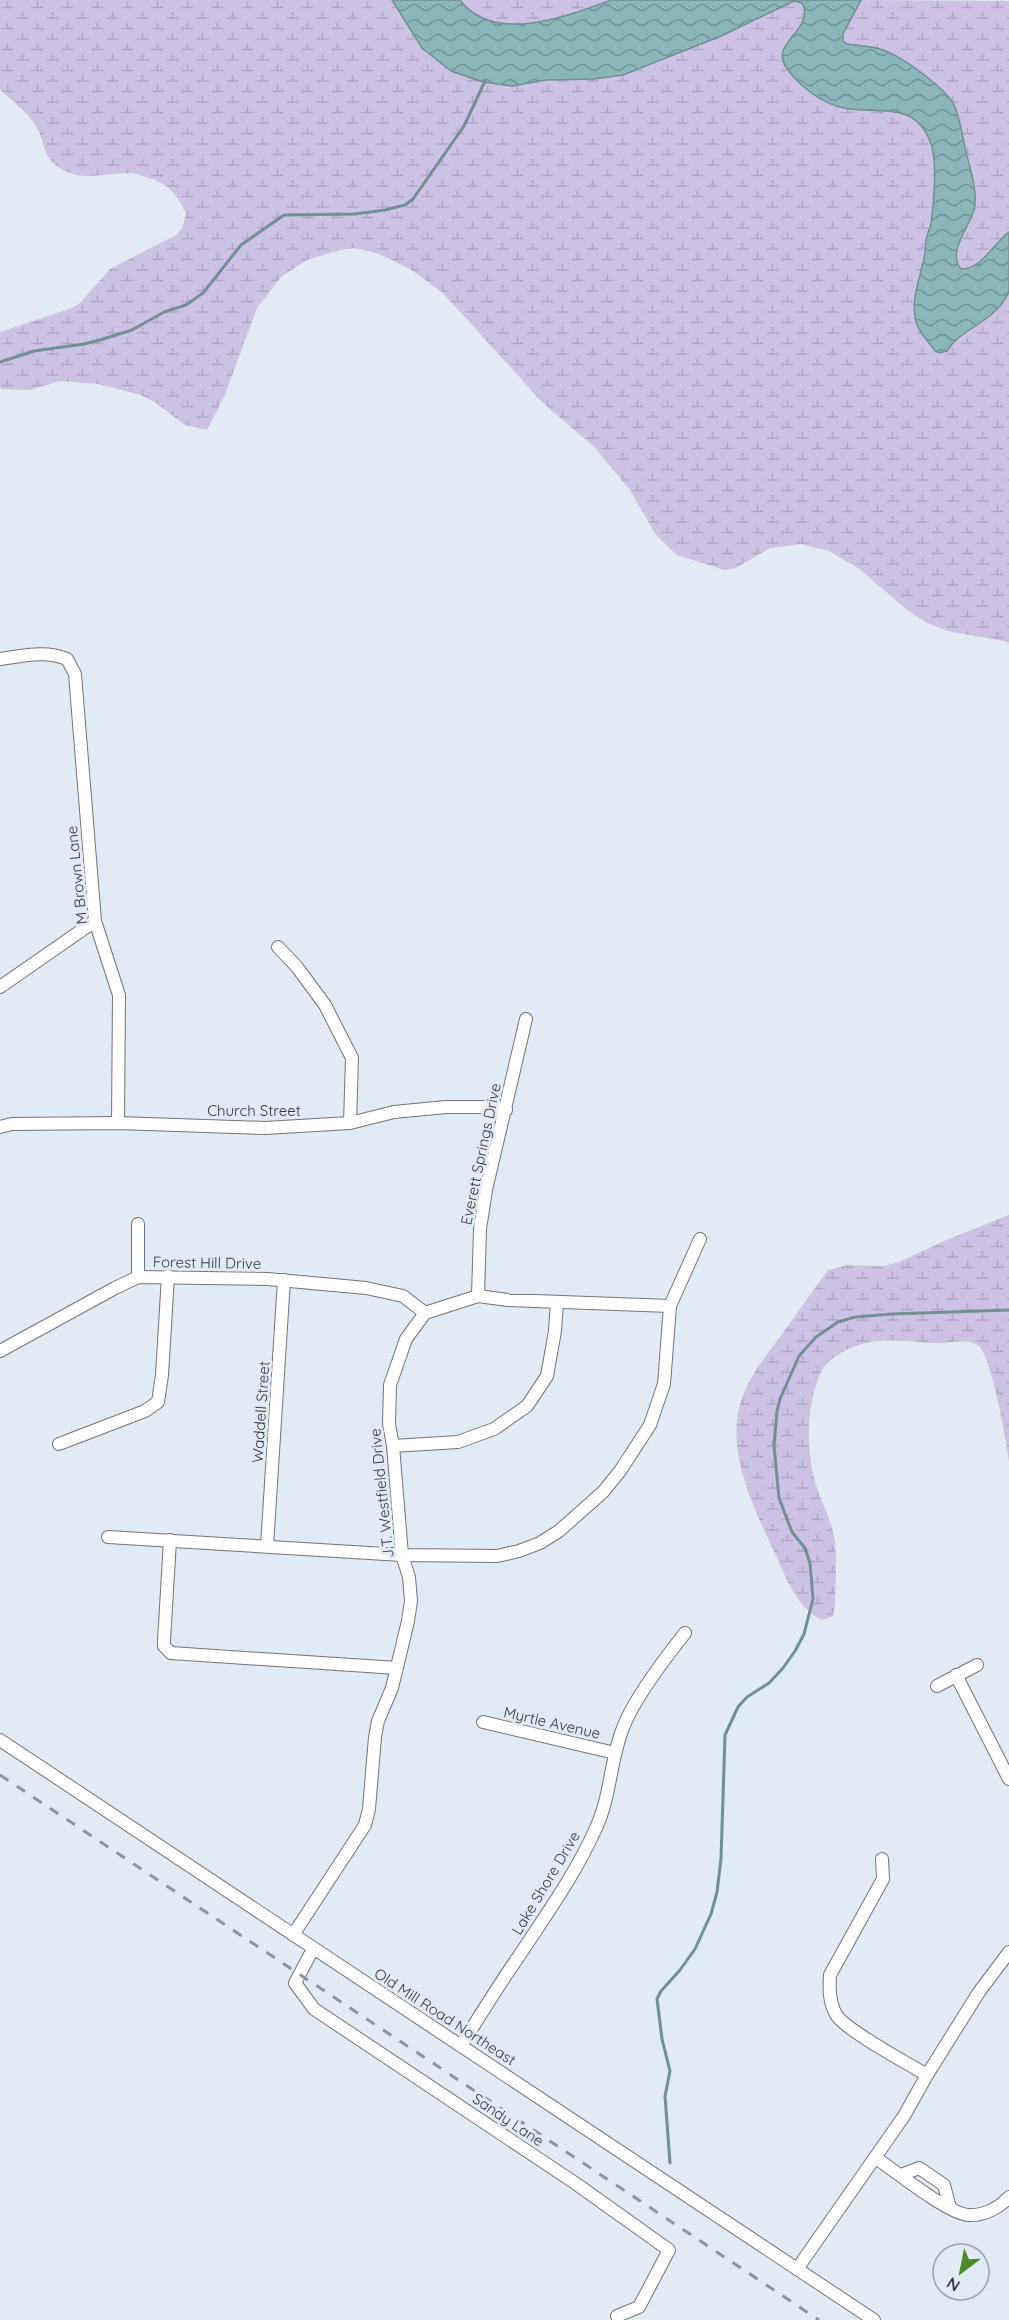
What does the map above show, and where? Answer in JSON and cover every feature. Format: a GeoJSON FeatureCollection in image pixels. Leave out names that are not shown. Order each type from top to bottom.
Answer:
{"type":"FeatureCollection","features":[{"type":"Feature","properties":{"kind":"street","name":"M Brown Lane"},"geometry":{"type":"LineString","coordinates":[[0,659],[45,653],[67,659],[75,674],[95,921],[119,995],[118,1123]]}},
{"type":"Feature","properties":{"kind":"street"},"geometry":{"type":"LineString","coordinates":[[0,987],[95,921]]}},
{"type":"Feature","properties":{"kind":"street"},"geometry":{"type":"LineString","coordinates":[[278,947],[297,967],[325,1005],[352,1058],[351,1123]]}},
{"type":"Feature","properties":{"kind":"street","name":"Everett Springs Drive"},"geometry":{"type":"LineString","coordinates":[[478,1296],[480,1229],[486,1190],[526,1019]]}},
{"type":"Feature","properties":{"kind":"street","name":"Church Street"},"geometry":{"type":"LineString","coordinates":[[0,1127],[12,1124],[118,1123],[265,1128],[351,1123],[394,1112],[446,1107],[483,1107],[506,1110]]}},
{"type":"Feature","properties":{"kind":"street"},"geometry":{"type":"LineString","coordinates":[[138,1224],[138,1277]]}},
{"type":"Feature","properties":{"kind":"street"},"geometry":{"type":"LineString","coordinates":[[108,1537],[402,1555],[497,1556],[540,1543],[559,1531],[603,1492],[636,1449],[658,1407],[666,1365],[670,1306],[700,1239]]}},
{"type":"Feature","properties":{"kind":"street"},"geometry":{"type":"LineString","coordinates":[[59,1444],[145,1411],[158,1401],[162,1375],[168,1276]]}},
{"type":"Feature","properties":{"kind":"street","name":"Forest Hill Drive"},"geometry":{"type":"LineString","coordinates":[[0,1351],[72,1310],[138,1277],[284,1280],[366,1288],[403,1296],[425,1313]]}},
{"type":"Feature","properties":{"kind":"street","name":"Waddell Street"},"geometry":{"type":"LineString","coordinates":[[267,1546],[284,1280]]}},
{"type":"Feature","properties":{"kind":"street"},"geometry":{"type":"LineString","coordinates":[[425,1313],[478,1296],[557,1302],[670,1306]]}},
{"type":"Feature","properties":{"kind":"street"},"geometry":{"type":"LineString","coordinates":[[393,1446],[458,1442],[494,1429],[527,1406],[547,1376],[555,1331],[557,1302]]}},
{"type":"Feature","properties":{"kind":"street","name":"J.T. Westfield Drive"},"geometry":{"type":"LineString","coordinates":[[293,1935],[365,1825],[369,1809],[378,1721],[392,1688],[411,1601],[409,1577],[402,1555],[393,1446],[389,1424],[390,1385],[406,1339],[425,1313]]}},
{"type":"Feature","properties":{"kind":"street"},"geometry":{"type":"LineString","coordinates":[[170,1540],[164,1646],[171,1653],[397,1668]]}},
{"type":"Feature","properties":{"kind":"street","name":"Lake Shore Drive"},"geometry":{"type":"LineString","coordinates":[[462,2044],[564,1889],[584,1853],[597,1827],[608,1794],[615,1753],[623,1727],[634,1704],[685,1633]]}},
{"type":"Feature","properties":{"kind":"street"},"geometry":{"type":"LineString","coordinates":[[936,1686],[977,1665]]}},
{"type":"Feature","properties":{"kind":"street"},"geometry":{"type":"LineString","coordinates":[[956,1676],[1009,1779]]}},
{"type":"Feature","properties":{"kind":"street","name":"Myrtle Avenue"},"geometry":{"type":"LineString","coordinates":[[483,1722],[615,1753]]}},
{"type":"Feature","properties":{"kind":"street","name":"Old Mill Road Northeast"},"geometry":{"type":"LineString","coordinates":[[0,1740],[293,1935],[462,2044],[874,2320]]}},
{"type":"Feature","properties":{"kind":"street"},"geometry":{"type":"LineString","coordinates":[[882,1859],[883,1880],[830,1975],[828,1992],[838,2016],[860,2034],[927,2075]]}},
{"type":"Feature","properties":{"kind":"street","name":"Sandy Lane"},"geometry":{"type":"LineString","coordinates":[[313,1948],[295,1983],[314,2009],[575,2183],[669,2250],[639,2307],[617,2316]]}},
{"type":"Feature","properties":{"kind":"street"},"geometry":{"type":"LineString","coordinates":[[797,2269],[876,2158],[979,1992],[1009,1952]]}},
{"type":"Feature","properties":{"kind":"street"},"geometry":{"type":"LineString","coordinates":[[876,2158],[950,2208],[968,2215],[998,2210],[1009,2197]]}},
{"type":"Feature","properties":{"kind":"green space"},"geometry":{"type":"Polygon","coordinates":[[[0,0],[392,0],[422,48],[512,86],[546,80],[594,79],[721,36],[794,1],[802,3],[804,19],[799,29],[787,42],[846,109],[880,108],[900,112],[918,123],[930,140],[934,154],[934,192],[928,235],[916,289],[951,344],[991,315],[1009,292],[1009,643],[952,632],[929,624],[906,609],[858,568],[829,551],[801,544],[770,548],[736,568],[724,570],[677,555],[656,535],[630,490],[594,447],[542,402],[443,293],[410,269],[379,254],[355,248],[340,250],[307,260],[281,277],[257,308],[224,397],[207,430],[185,425],[153,401],[141,395],[98,384],[60,381],[30,390],[0,389],[0,332],[72,308],[80,303],[110,269],[176,235],[182,229],[186,213],[173,192],[152,179],[129,173],[78,175],[61,169],[50,159],[36,126],[20,107],[0,90],[0,0]]]}},
{"type":"Feature","properties":{"kind":"green space"},"geometry":{"type":"Polygon","coordinates":[[[460,0],[611,0],[553,19],[511,24],[492,21],[474,14],[460,0]]]}},
{"type":"Feature","properties":{"kind":"green space"},"geometry":{"type":"Polygon","coordinates":[[[861,0],[1009,1],[1009,232],[982,260],[969,268],[961,270],[956,258],[964,231],[974,209],[970,169],[881,49],[847,44],[843,41],[843,35],[861,0]]]}},
{"type":"Feature","properties":{"kind":"green space"},"geometry":{"type":"Polygon","coordinates":[[[1009,1215],[1009,1461],[1002,1419],[989,1367],[984,1354],[976,1344],[893,1340],[870,1342],[843,1352],[829,1361],[822,1370],[810,1410],[810,1455],[815,1481],[833,1530],[836,1562],[833,1616],[822,1620],[806,1608],[793,1590],[782,1570],[743,1477],[736,1437],[737,1417],[749,1381],[828,1270],[847,1265],[884,1266],[899,1262],[1009,1215]]]}},
{"type":"Feature","properties":{"kind":"water"},"geometry":{"type":"Polygon","coordinates":[[[392,0],[460,0],[474,14],[492,21],[511,24],[553,19],[611,0],[861,0],[843,34],[843,41],[847,44],[879,49],[901,59],[934,82],[955,107],[975,190],[974,210],[960,240],[956,255],[957,263],[961,269],[976,265],[1009,232],[1009,292],[995,311],[960,336],[947,351],[939,353],[935,351],[923,335],[917,325],[914,308],[933,204],[935,170],[930,141],[923,128],[914,119],[904,114],[836,106],[811,93],[797,80],[782,58],[787,43],[803,21],[805,12],[802,3],[794,1],[721,36],[623,75],[594,79],[546,80],[512,86],[483,82],[451,71],[422,48],[392,0]]]}},
{"type":"Feature","properties":{"kind":"waterway"},"geometry":{"type":"LineString","coordinates":[[0,362],[34,351],[100,340],[132,330],[164,312],[186,305],[203,293],[241,245],[284,215],[355,214],[405,205],[413,199],[464,126],[485,81]]}},
{"type":"Feature","properties":{"kind":"waterway"},"geometry":{"type":"LineString","coordinates":[[670,2163],[665,2096],[670,2071],[662,2039],[657,1999],[695,1949],[711,1914],[717,1892],[721,1859],[725,1735],[738,1707],[747,1697],[769,1683],[795,1651],[804,1634],[813,1599],[810,1563],[805,1548],[792,1532],[779,1498],[774,1446],[780,1399],[799,1356],[816,1337],[838,1322],[855,1317],[892,1314],[1009,1310]]}},
{"type":"Feature","properties":{"kind":"railway"},"geometry":{"type":"LineString","coordinates":[[0,1775],[819,2320]]}}]}
